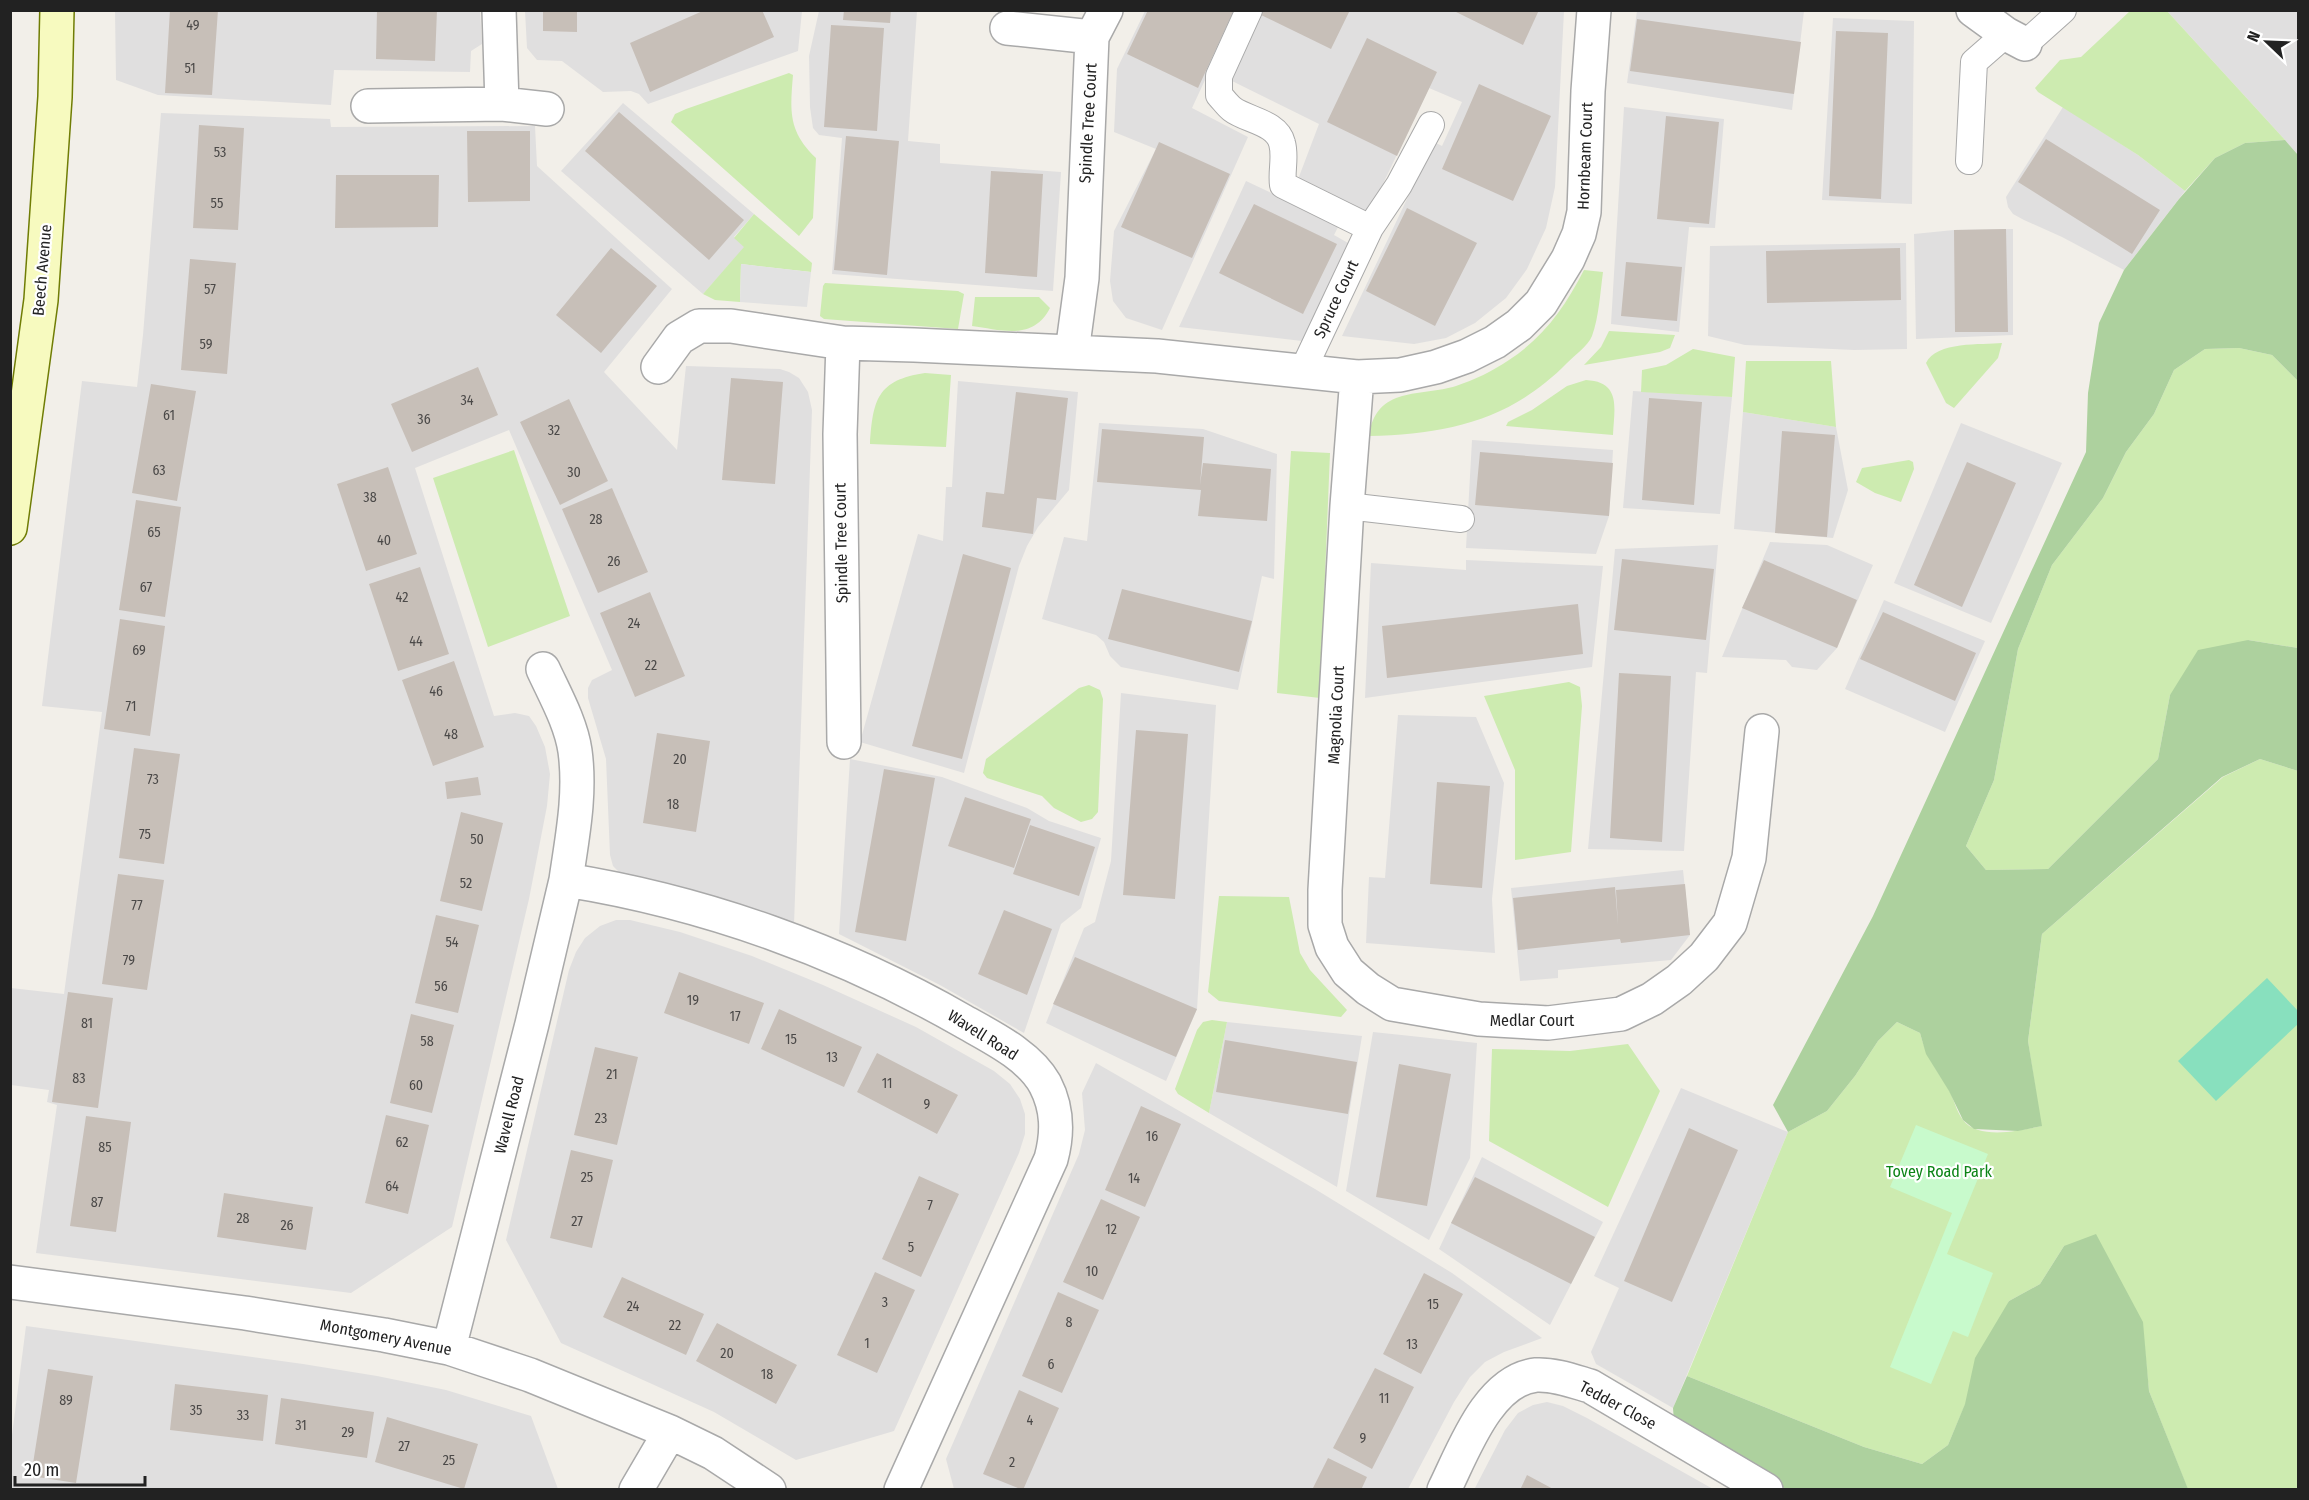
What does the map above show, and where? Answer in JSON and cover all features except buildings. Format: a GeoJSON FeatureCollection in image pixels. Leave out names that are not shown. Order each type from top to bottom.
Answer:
{"type":"FeatureCollection","features":[{"type":"Feature","properties":{"kind":"street","name":"Beech Avenue"},"geometry":{"type":"LineString","coordinates":[[10,528],[41,300],[55,97],[57,10]]}},
{"type":"Feature","properties":{"kind":"street"},"geometry":{"type":"LineString","coordinates":[[499,10],[502,104]]}},
{"type":"Feature","properties":{"kind":"street","name":"Hornbeam Court"},"geometry":{"type":"LineString","coordinates":[[1357,377],[1400,375],[1436,367],[1467,356],[1495,342],[1519,325],[1541,303],[1556,280],[1575,242],[1584,212],[1588,91],[1594,10]]}},
{"type":"Feature","properties":{"kind":"street"},"geometry":{"type":"LineString","coordinates":[[1973,10],[2016,39]]}},
{"type":"Feature","properties":{"kind":"street","name":"Spindle Tree Court"},"geometry":{"type":"LineString","coordinates":[[1008,28],[1099,24],[1082,278],[1072,352]]}},
{"type":"Feature","properties":{"kind":"street"},"geometry":{"type":"LineString","coordinates":[[368,106],[502,104],[547,109]]}},
{"type":"Feature","properties":{"kind":"street"},"geometry":{"type":"LineString","coordinates":[[658,368],[679,338],[699,326],[731,326],[843,343],[1157,356],[1357,377]]}},
{"type":"Feature","properties":{"kind":"street","name":"Spindle Tree Court"},"geometry":{"type":"LineString","coordinates":[[843,343],[840,434],[844,742]]}},
{"type":"Feature","properties":{"kind":"street","name":"Magnolia Court"},"geometry":{"type":"LineString","coordinates":[[1325,925],[1325,890],[1347,506],[1357,377]]}},
{"type":"Feature","properties":{"kind":"street","name":"Wavell Road"},"geometry":{"type":"LineString","coordinates":[[449,1348],[527,1046],[566,880],[577,805],[575,750],[565,719],[543,669]]}},
{"type":"Feature","properties":{"kind":"street","name":"Medlar Court"},"geometry":{"type":"LineString","coordinates":[[1325,925],[1332,947],[1348,972],[1368,989],[1392,1004],[1479,1019],[1548,1023],[1621,1014],[1652,999],[1679,980],[1704,957],[1730,923],[1749,858],[1762,731]]}},
{"type":"Feature","properties":{"kind":"street","name":"Wavell Road"},"geometry":{"type":"LineString","coordinates":[[566,880],[613,888],[717,915],[832,955],[925,999],[999,1041],[1027,1063],[1044,1083],[1055,1109],[1056,1138],[1051,1159],[901,1490]]}},
{"type":"Feature","properties":{"kind":"street","name":"Montgomery Avenue"},"geometry":{"type":"LineString","coordinates":[[10,1282],[245,1313],[384,1335],[449,1348],[531,1376],[670,1432],[712,1453],[769,1490]]}},
{"type":"Feature","properties":{"kind":"street","name":"Tedder Close"},"geometry":{"type":"LineString","coordinates":[[1444,1490],[1483,1414],[1498,1394],[1517,1379],[1537,1375],[1559,1377],[1590,1386],[1766,1490]]}},
{"type":"Feature","properties":{"kind":"street"},"geometry":{"type":"LineString","coordinates":[[636,1490],[670,1432]]}},
{"type":"Feature","properties":{"kind":"lane"},"geometry":{"type":"LineString","coordinates":[[1249,10],[1220,76],[1219,95],[1233,110],[1268,127],[1281,139],[1284,154],[1281,170],[1283,185],[1370,228]]}},
{"type":"Feature","properties":{"kind":"lane"},"geometry":{"type":"LineString","coordinates":[[1969,161],[1974,62],[2063,10]]}},
{"type":"Feature","properties":{"kind":"lane","name":"Spruce Court"},"geometry":{"type":"LineString","coordinates":[[1303,370],[1370,228],[1399,185],[1431,125]]}},
{"type":"Feature","properties":{"kind":"lane"},"geometry":{"type":"LineString","coordinates":[[1347,506],[1461,519]]}},
{"type":"Feature","properties":{"kind":"shaded area"},"geometry":{"type":"Polygon","coordinates":[[[115,11],[480,11],[482,44],[471,51],[470,72],[334,70],[331,105],[158,95],[116,80],[115,11]]]}},
{"type":"Feature","properties":{"kind":"shaded area"},"geometry":{"type":"Polygon","coordinates":[[[525,11],[802,11],[798,51],[648,104],[639,94],[631,91],[603,92],[562,61],[537,60],[527,48],[525,11]]]}},
{"type":"Feature","properties":{"kind":"shaded area"},"geometry":{"type":"Polygon","coordinates":[[[819,11],[917,11],[908,141],[940,144],[940,163],[1061,172],[1053,291],[832,274],[842,138],[819,135],[813,128],[810,107],[809,56],[819,11]]]}},
{"type":"Feature","properties":{"kind":"shaded area"},"geometry":{"type":"Polygon","coordinates":[[[1145,11],[1237,11],[1192,108],[1248,137],[1162,330],[1126,318],[1113,301],[1110,281],[1114,231],[1156,149],[1114,132],[1117,69],[1145,11]]]}},
{"type":"Feature","properties":{"kind":"shaded area"},"geometry":{"type":"Polygon","coordinates":[[[1263,11],[1564,11],[1555,187],[1546,228],[1527,269],[1506,298],[1475,323],[1446,338],[1414,344],[1342,336],[1434,142],[1442,146],[1462,102],[1429,88],[1367,217],[1297,182],[1319,124],[1230,80],[1263,11]]]}},
{"type":"Feature","properties":{"kind":"shaded area"},"geometry":{"type":"Polygon","coordinates":[[[1637,11],[1804,11],[1792,110],[1627,83],[1637,11]]]}},
{"type":"Feature","properties":{"kind":"shaded area"},"geometry":{"type":"Polygon","coordinates":[[[2167,11],[2298,11],[2298,155],[2285,140],[2167,11]]]}},
{"type":"Feature","properties":{"kind":"shaded area"},"geometry":{"type":"Polygon","coordinates":[[[1833,18],[1914,21],[1912,204],[1822,200],[1833,18]]]}},
{"type":"Feature","properties":{"kind":"shaded area"},"geometry":{"type":"Polygon","coordinates":[[[623,103],[754,214],[734,237],[745,247],[703,294],[561,171],[623,103]]]}},
{"type":"Feature","properties":{"kind":"shaded area"},"geometry":{"type":"Polygon","coordinates":[[[1624,107],[1724,119],[1715,228],[1689,227],[1679,332],[1611,324],[1624,107]]]}},
{"type":"Feature","properties":{"kind":"shaded area"},"geometry":{"type":"Polygon","coordinates":[[[2063,107],[2138,155],[2185,191],[2124,270],[2024,220],[2013,214],[2008,207],[2006,197],[2063,107]]]}},
{"type":"Feature","properties":{"kind":"shaded area"},"geometry":{"type":"Polygon","coordinates":[[[161,113],[330,119],[331,127],[535,126],[537,166],[672,289],[604,372],[677,450],[686,366],[780,369],[789,372],[799,378],[808,392],[812,410],[794,925],[731,902],[620,873],[613,866],[610,855],[606,759],[588,698],[588,688],[592,680],[612,670],[509,430],[415,468],[494,716],[515,713],[529,716],[545,747],[550,774],[547,806],[529,899],[452,1227],[351,1293],[36,1253],[57,1105],[47,1102],[49,1090],[11,1085],[11,988],[64,994],[102,712],[42,706],[82,381],[137,387],[161,113]]]}},
{"type":"Feature","properties":{"kind":"shaded area"},"geometry":{"type":"Polygon","coordinates":[[[1246,181],[1339,225],[1334,235],[1348,243],[1302,341],[1179,327],[1246,181]]]}},
{"type":"Feature","properties":{"kind":"shaded area"},"geometry":{"type":"Polygon","coordinates":[[[2013,229],[2013,335],[1916,339],[1914,234],[1954,230],[2013,229]]]}},
{"type":"Feature","properties":{"kind":"shaded area"},"geometry":{"type":"Polygon","coordinates":[[[1906,243],[1907,349],[1854,350],[1745,345],[1708,336],[1710,246],[1906,243]]]}},
{"type":"Feature","properties":{"kind":"shaded area"},"geometry":{"type":"Polygon","coordinates":[[[741,264],[811,272],[807,307],[740,302],[741,264]]]}},
{"type":"Feature","properties":{"kind":"shaded area"},"geometry":{"type":"Polygon","coordinates":[[[958,381],[1078,392],[1069,490],[1038,527],[1019,566],[964,773],[860,742],[918,534],[943,541],[946,487],[952,487],[958,381]]]}},
{"type":"Feature","properties":{"kind":"shaded area"},"geometry":{"type":"Polygon","coordinates":[[[1633,391],[1732,397],[1720,514],[1623,508],[1633,391]]]}},
{"type":"Feature","properties":{"kind":"shaded area"},"geometry":{"type":"Polygon","coordinates":[[[1743,412],[1836,427],[1848,490],[1833,538],[1734,529],[1743,412]]]}},
{"type":"Feature","properties":{"kind":"shaded area"},"geometry":{"type":"Polygon","coordinates":[[[1099,423],[1203,429],[1277,454],[1274,579],[1262,576],[1238,690],[1121,667],[1110,656],[1104,642],[1096,635],[1042,619],[1064,537],[1087,541],[1099,423]]]}},
{"type":"Feature","properties":{"kind":"shaded area"},"geometry":{"type":"Polygon","coordinates":[[[1961,423],[2062,463],[1991,623],[1894,583],[1961,423]]]}},
{"type":"Feature","properties":{"kind":"shaded area"},"geometry":{"type":"Polygon","coordinates":[[[1472,440],[1613,450],[1609,516],[1596,554],[1466,548],[1472,440]]]}},
{"type":"Feature","properties":{"kind":"shaded area"},"geometry":{"type":"Polygon","coordinates":[[[1770,542],[1827,545],[1873,565],[1837,648],[1817,670],[1792,667],[1786,660],[1722,657],[1770,542]]]}},
{"type":"Feature","properties":{"kind":"shaded area"},"geometry":{"type":"Polygon","coordinates":[[[1718,545],[1707,673],[1696,672],[1684,851],[1588,849],[1615,549],[1718,545]]]}},
{"type":"Feature","properties":{"kind":"shaded area"},"geometry":{"type":"Polygon","coordinates":[[[1466,560],[1603,566],[1592,667],[1365,698],[1371,563],[1466,570],[1466,560]]]}},
{"type":"Feature","properties":{"kind":"shaded area"},"geometry":{"type":"Polygon","coordinates":[[[1884,600],[1985,641],[1945,732],[1845,689],[1884,600]]]}},
{"type":"Feature","properties":{"kind":"shaded area"},"geometry":{"type":"Polygon","coordinates":[[[1121,693],[1216,705],[1197,1009],[1166,1081],[1046,1023],[1084,928],[1095,922],[1111,861],[1121,693]]]}},
{"type":"Feature","properties":{"kind":"shaded area"},"geometry":{"type":"Polygon","coordinates":[[[1398,715],[1476,717],[1504,783],[1492,899],[1495,953],[1366,943],[1369,877],[1385,878],[1398,715]]]}},
{"type":"Feature","properties":{"kind":"shaded area"},"geometry":{"type":"Polygon","coordinates":[[[850,759],[942,777],[1027,808],[1049,821],[1101,838],[1081,908],[1061,924],[1024,1033],[940,985],[839,934],[850,759]]]}},
{"type":"Feature","properties":{"kind":"shaded area"},"geometry":{"type":"Polygon","coordinates":[[[1683,870],[1690,935],[1671,960],[1558,970],[1558,978],[1520,981],[1511,888],[1683,870]]]}},
{"type":"Feature","properties":{"kind":"shaded area"},"geometry":{"type":"Polygon","coordinates":[[[616,920],[630,920],[680,932],[752,956],[823,985],[916,1027],[994,1071],[1010,1084],[1020,1099],[1025,1114],[1025,1134],[1019,1153],[894,1431],[796,1460],[714,1412],[561,1343],[506,1240],[569,970],[585,938],[600,926],[616,920]]]}},
{"type":"Feature","properties":{"kind":"shaded area"},"geometry":{"type":"Polygon","coordinates":[[[1227,1022],[1362,1036],[1337,1187],[1209,1113],[1227,1022]]]}},
{"type":"Feature","properties":{"kind":"shaded area"},"geometry":{"type":"Polygon","coordinates":[[[1373,1032],[1477,1043],[1470,1158],[1429,1240],[1346,1191],[1373,1032]]]}},
{"type":"Feature","properties":{"kind":"shaded area"},"geometry":{"type":"Polygon","coordinates":[[[1096,1063],[1315,1189],[1452,1273],[1542,1338],[1504,1352],[1485,1362],[1470,1377],[1454,1402],[1408,1489],[954,1489],[946,1459],[1079,1154],[1085,1130],[1082,1093],[1096,1063]]]}},
{"type":"Feature","properties":{"kind":"shaded area"},"geometry":{"type":"Polygon","coordinates":[[[1681,1088],[1788,1132],[1673,1408],[1596,1364],[1591,1352],[1619,1288],[1594,1276],[1681,1088]]]}},
{"type":"Feature","properties":{"kind":"shaded area"},"geometry":{"type":"Polygon","coordinates":[[[1482,1157],[1603,1222],[1550,1325],[1439,1249],[1482,1157]]]}},
{"type":"Feature","properties":{"kind":"shaded area"},"geometry":{"type":"Polygon","coordinates":[[[26,1326],[377,1376],[446,1390],[531,1416],[558,1489],[11,1490],[11,1443],[26,1326]]]}},
{"type":"Feature","properties":{"kind":"shaded area"},"geometry":{"type":"Polygon","coordinates":[[[1547,1402],[1563,1406],[1587,1418],[1713,1489],[1474,1490],[1505,1430],[1518,1413],[1533,1405],[1547,1402]]]}},
{"type":"Feature","properties":{"kind":"green space"},"geometry":{"type":"Polygon","coordinates":[[[2130,11],[2167,11],[2285,140],[2245,143],[2215,158],[2185,191],[2138,155],[2038,92],[2035,88],[2060,60],[2081,57],[2130,11]]]}},
{"type":"Feature","properties":{"kind":"green space"},"geometry":{"type":"Polygon","coordinates":[[[789,73],[793,75],[791,99],[793,120],[800,139],[816,158],[813,218],[799,236],[671,122],[675,114],[686,109],[789,73]]]}},
{"type":"Feature","properties":{"kind":"green space"},"geometry":{"type":"Polygon","coordinates":[[[2285,140],[2298,155],[2298,381],[2272,355],[2239,348],[2205,349],[2174,370],[2154,414],[2126,452],[2103,498],[2052,565],[2018,649],[1994,780],[1966,846],[1986,870],[2048,869],[2158,759],[2170,695],[2198,650],[2248,640],[2298,648],[2298,771],[2260,759],[2222,777],[2042,934],[2028,1041],[2042,1126],[2018,1131],[1974,1129],[1963,1120],[1949,1091],[1926,1054],[1920,1033],[1897,1022],[1878,1041],[1855,1076],[1827,1111],[1788,1132],[1773,1105],[1873,916],[2086,452],[2088,393],[2099,323],[2124,270],[2179,199],[2215,158],[2245,143],[2285,140]]]}},
{"type":"Feature","properties":{"kind":"green space"},"geometry":{"type":"Polygon","coordinates":[[[754,214],[812,263],[811,272],[741,264],[740,302],[715,300],[703,294],[744,247],[734,238],[754,214]]]}},
{"type":"Feature","properties":{"kind":"green space"},"geometry":{"type":"Polygon","coordinates":[[[1584,270],[1603,272],[1598,313],[1592,336],[1584,347],[1545,383],[1523,399],[1476,420],[1425,432],[1369,436],[1373,420],[1381,408],[1391,401],[1402,396],[1463,384],[1496,368],[1521,351],[1552,320],[1584,270]]]}},
{"type":"Feature","properties":{"kind":"green space"},"geometry":{"type":"Polygon","coordinates":[[[825,283],[958,291],[964,294],[958,329],[824,319],[820,316],[825,283]]]}},
{"type":"Feature","properties":{"kind":"green space"},"geometry":{"type":"Polygon","coordinates":[[[975,297],[1039,297],[1050,308],[1035,325],[1026,329],[994,330],[972,326],[975,297]]]}},
{"type":"Feature","properties":{"kind":"green space"},"geometry":{"type":"Polygon","coordinates":[[[1609,331],[1675,335],[1670,348],[1660,352],[1584,365],[1601,347],[1609,331]]]}},
{"type":"Feature","properties":{"kind":"green space"},"geometry":{"type":"Polygon","coordinates":[[[2002,343],[1998,358],[1954,408],[1946,403],[1926,363],[1931,356],[1949,348],[2002,343]]]}},
{"type":"Feature","properties":{"kind":"green space"},"geometry":{"type":"Polygon","coordinates":[[[2239,348],[2272,355],[2298,381],[2298,648],[2248,640],[2170,695],[2158,759],[2048,869],[1986,870],[1966,846],[1994,780],[2018,649],[2052,565],[2103,498],[2126,452],[2154,414],[2174,370],[2205,349],[2239,348]]]}},
{"type":"Feature","properties":{"kind":"green space"},"geometry":{"type":"Polygon","coordinates":[[[1693,349],[1735,357],[1732,397],[1641,392],[1642,370],[1666,365],[1693,349]]]}},
{"type":"Feature","properties":{"kind":"green space"},"geometry":{"type":"Polygon","coordinates":[[[1746,361],[1831,361],[1836,427],[1743,412],[1746,361]]]}},
{"type":"Feature","properties":{"kind":"green space"},"geometry":{"type":"Polygon","coordinates":[[[925,373],[951,375],[946,447],[870,444],[876,404],[887,387],[909,376],[925,373]]]}},
{"type":"Feature","properties":{"kind":"green space"},"geometry":{"type":"Polygon","coordinates":[[[1586,380],[1598,382],[1611,391],[1614,407],[1613,435],[1506,426],[1508,422],[1532,410],[1567,386],[1586,380]]]}},
{"type":"Feature","properties":{"kind":"green space"},"geometry":{"type":"Polygon","coordinates":[[[514,450],[570,616],[488,647],[433,478],[514,450]]]}},
{"type":"Feature","properties":{"kind":"green space"},"geometry":{"type":"Polygon","coordinates":[[[1291,451],[1330,453],[1320,698],[1277,693],[1291,451]]]}},
{"type":"Feature","properties":{"kind":"green space"},"geometry":{"type":"Polygon","coordinates":[[[1909,460],[1913,462],[1914,469],[1901,502],[1875,493],[1856,482],[1862,468],[1909,460]]]}},
{"type":"Feature","properties":{"kind":"green space"},"geometry":{"type":"Polygon","coordinates":[[[1569,682],[1580,687],[1582,706],[1571,852],[1515,860],[1515,770],[1484,696],[1569,682]]]}},
{"type":"Feature","properties":{"kind":"green space"},"geometry":{"type":"Polygon","coordinates":[[[1089,685],[1100,690],[1103,699],[1098,812],[1092,819],[1081,822],[1054,808],[1042,796],[987,778],[983,773],[986,759],[1079,688],[1089,685]]]}},
{"type":"Feature","properties":{"kind":"green space"},"geometry":{"type":"Polygon","coordinates":[[[2260,759],[2298,771],[2298,1489],[2188,1490],[2149,1391],[2142,1322],[2064,1246],[2040,1284],[2009,1301],[1948,1445],[1922,1464],[1864,1447],[1687,1376],[1788,1132],[1827,1111],[1855,1076],[1878,1041],[1897,1022],[1920,1033],[1929,1057],[1949,1090],[1959,1113],[1970,1126],[1989,1132],[2000,1132],[2041,1126],[2028,1041],[2042,934],[2223,777],[2260,759]]]}},
{"type":"Feature","properties":{"kind":"green space"},"geometry":{"type":"Polygon","coordinates":[[[1219,896],[1289,897],[1300,953],[1310,970],[1347,1010],[1341,1017],[1219,1001],[1208,992],[1219,896]]]}},
{"type":"Feature","properties":{"kind":"green space"},"geometry":{"type":"Polygon","coordinates":[[[2267,978],[2298,1011],[2298,1024],[2216,1101],[2178,1061],[2267,978]]]}},
{"type":"Feature","properties":{"kind":"green space"},"geometry":{"type":"Polygon","coordinates":[[[1212,1020],[1227,1022],[1209,1113],[1178,1094],[1175,1089],[1197,1030],[1203,1022],[1212,1020]]]}},
{"type":"Feature","properties":{"kind":"green space"},"geometry":{"type":"Polygon","coordinates":[[[1628,1044],[1660,1091],[1608,1207],[1489,1141],[1492,1049],[1570,1051],[1628,1044]]]}},
{"type":"Feature","properties":{"kind":"green space","name":"Tovey Road Park"},"geometry":{"type":"Polygon","coordinates":[[[1916,1125],[1988,1154],[1947,1254],[1993,1273],[1968,1337],[1953,1331],[1931,1384],[1890,1367],[1952,1213],[1890,1187],[1916,1125]]]}},
{"type":"Feature","properties":{"kind":"green space"},"geometry":{"type":"Polygon","coordinates":[[[2096,1234],[2143,1322],[2149,1391],[2188,1489],[1786,1489],[1674,1422],[1673,1408],[1687,1376],[1864,1447],[1922,1464],[1948,1445],[1965,1404],[1975,1358],[2009,1301],[2040,1284],[2064,1246],[2096,1234]]]}}]}
